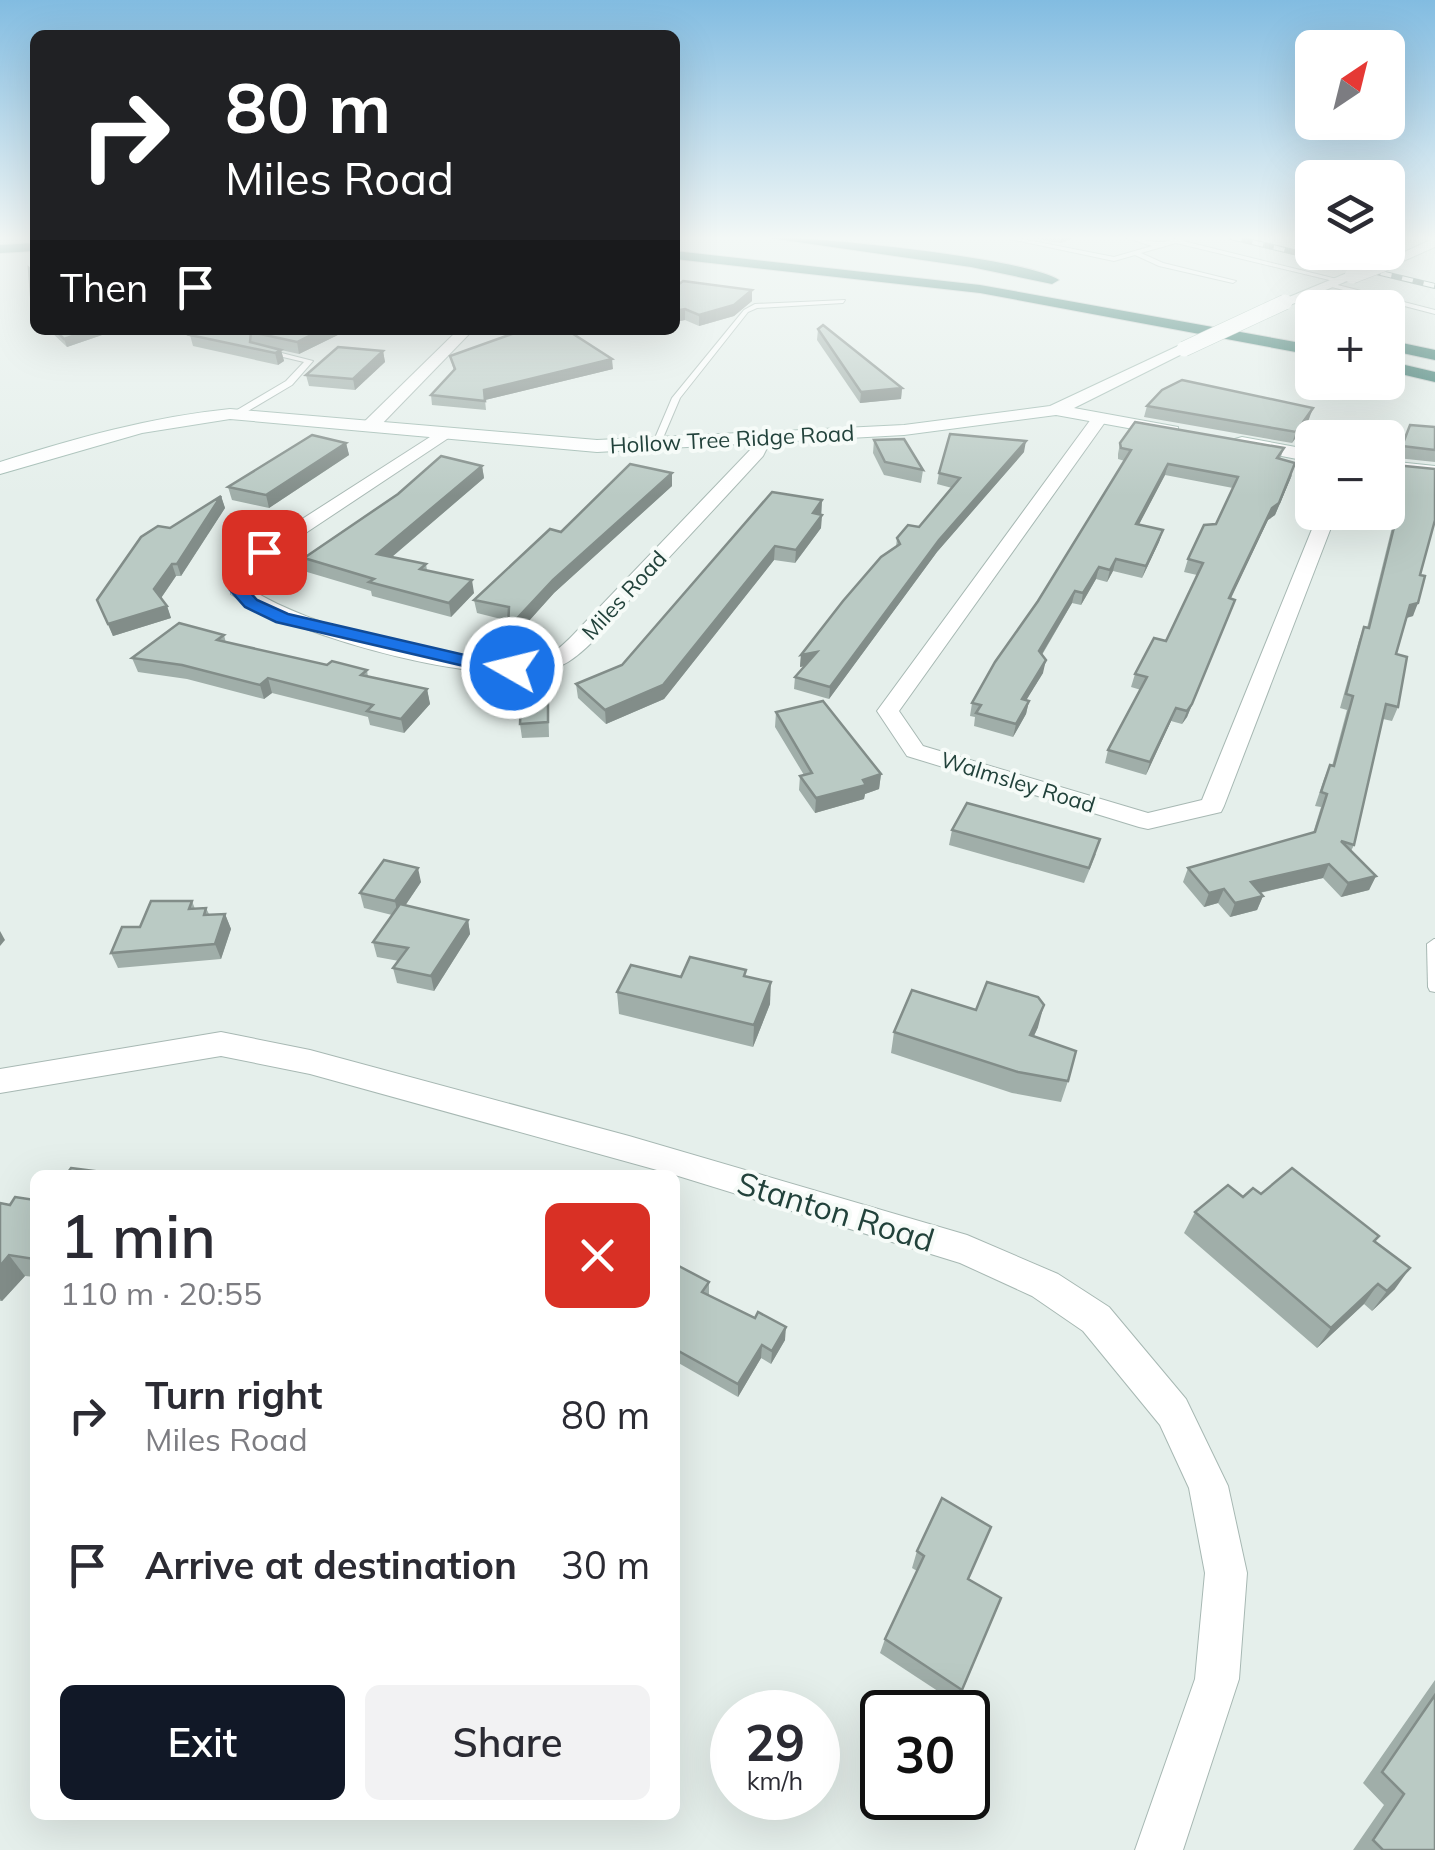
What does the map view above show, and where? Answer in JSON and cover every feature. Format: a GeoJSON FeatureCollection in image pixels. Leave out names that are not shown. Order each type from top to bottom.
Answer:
{"type":"FeatureCollection","features":[{"type":"Feature","properties":{"kind":"highway"},"geometry":{"type":"LineString","coordinates":[[1167,323],[1295,347]]}},
{"type":"Feature","properties":{"kind":"highway"},"geometry":{"type":"LineString","coordinates":[[1405,348],[1435,355]]}},
{"type":"Feature","properties":{"kind":"highway"},"geometry":{"type":"LineString","coordinates":[[1405,370],[1435,377]]}},
{"type":"Feature","properties":{"kind":"main road","name":"Hollow Tree Ridge Road"},"geometry":{"type":"LineString","coordinates":[[0,468],[111,434],[181,419],[235,414],[597,446],[987,422],[1056,410],[1239,323]]}},
{"type":"Feature","properties":{"kind":"main road"},"geometry":{"type":"LineString","coordinates":[[1056,410],[1295,453]]}},
{"type":"Feature","properties":{"kind":"main road"},"geometry":{"type":"LineString","coordinates":[[1405,469],[1435,472]]}},
{"type":"Feature","properties":{"kind":"street"},"geometry":{"type":"LineString","coordinates":[[372,424],[461,335]]}},
{"type":"Feature","properties":{"kind":"street","name":"Walmsley Road"},"geometry":{"type":"LineString","coordinates":[[1100,418],[888,710],[915,751],[1148,821],[1212,806],[1321,530]]}},
{"type":"Feature","properties":{"kind":"street","name":"Miles Road"},"geometry":{"type":"LineString","coordinates":[[444,433],[264,552],[242,575],[238,590],[251,604],[282,618],[481,665],[538,666],[564,657],[581,640],[757,452],[764,438]]}},
{"type":"Feature","properties":{"kind":"street","name":"Stanton Road"},"geometry":{"type":"LineString","coordinates":[[0,1081],[221,1044],[310,1062],[629,1150],[967,1250],[1045,1285],[1096,1319],[1174,1412],[1208,1486],[1226,1573],[1217,1680],[1159,1850]]}},
{"type":"Feature","properties":{"kind":"lane"},"geometry":{"type":"LineString","coordinates":[[656,445],[676,398],[735,323]]}},
{"type":"Feature","properties":{"kind":"lane"},"geometry":{"type":"LineString","coordinates":[[235,414],[289,383],[310,361],[259,349]]}},
{"type":"Feature","properties":{"kind":"lane"},"geometry":{"type":"LineString","coordinates":[[1434,944],[1435,986]]}},
{"type":"Feature","properties":{"kind":"building"},"geometry":{"type":"Polygon","coordinates":[[[823,325],[902,388],[861,392],[818,329],[823,325]]]}},
{"type":"Feature","properties":{"kind":"building"},"geometry":{"type":"Polygon","coordinates":[[[190,335],[251,335],[250,342],[281,350],[275,353],[190,335]]]}},
{"type":"Feature","properties":{"kind":"building"},"geometry":{"type":"Polygon","coordinates":[[[265,335],[311,335],[297,342],[265,335]]]}},
{"type":"Feature","properties":{"kind":"building"},"geometry":{"type":"Polygon","coordinates":[[[509,335],[575,335],[612,359],[484,390],[485,401],[431,395],[455,369],[450,356],[509,335]]]}},
{"type":"Feature","properties":{"kind":"building"},"geometry":{"type":"Polygon","coordinates":[[[338,347],[383,351],[353,379],[306,375],[338,347]]]}},
{"type":"Feature","properties":{"kind":"building"},"geometry":{"type":"Polygon","coordinates":[[[1182,380],[1313,408],[1304,420],[1295,420],[1295,432],[1147,406],[1162,390],[1182,380]]]}},
{"type":"Feature","properties":{"kind":"building"},"geometry":{"type":"Polygon","coordinates":[[[1135,422],[1284,448],[1277,458],[1295,463],[1279,503],[1272,508],[1229,598],[1235,600],[1192,704],[1187,711],[1176,708],[1150,762],[1108,750],[1147,677],[1135,674],[1154,638],[1166,641],[1203,563],[1188,559],[1204,525],[1216,524],[1238,477],[1168,464],[1136,524],[1163,530],[1146,566],[1116,559],[1110,570],[1099,567],[1083,593],[1075,591],[1039,651],[1046,660],[1022,699],[1029,701],[1016,724],[976,713],[981,705],[972,703],[1131,450],[1121,448],[1120,443],[1135,422]]]}},
{"type":"Feature","properties":{"kind":"building"},"geometry":{"type":"Polygon","coordinates":[[[1410,425],[1435,427],[1435,450],[1405,446],[1410,425]]]}},
{"type":"Feature","properties":{"kind":"building"},"geometry":{"type":"Polygon","coordinates":[[[950,434],[1026,441],[939,540],[830,687],[795,677],[817,652],[801,655],[843,601],[881,557],[900,544],[897,538],[908,525],[919,527],[960,478],[939,473],[950,434]]]}},
{"type":"Feature","properties":{"kind":"building"},"geometry":{"type":"Polygon","coordinates":[[[312,435],[346,443],[266,495],[228,487],[312,435]]]}},
{"type":"Feature","properties":{"kind":"building"},"geometry":{"type":"Polygon","coordinates":[[[904,439],[923,470],[885,462],[874,440],[904,439]]]}},
{"type":"Feature","properties":{"kind":"building"},"geometry":{"type":"Polygon","coordinates":[[[441,456],[482,466],[377,554],[426,564],[420,569],[472,580],[449,603],[369,582],[374,579],[304,558],[398,494],[441,456]]]}},
{"type":"Feature","properties":{"kind":"building"},"geometry":{"type":"Polygon","coordinates":[[[630,464],[672,473],[553,580],[508,628],[509,607],[474,600],[550,529],[561,532],[630,464]]]}},
{"type":"Feature","properties":{"kind":"building"},"geometry":{"type":"Polygon","coordinates":[[[1405,466],[1435,469],[1435,520],[1420,575],[1425,576],[1418,603],[1410,605],[1396,654],[1407,657],[1398,707],[1386,704],[1354,845],[1341,841],[1376,876],[1348,883],[1329,864],[1251,882],[1263,896],[1235,903],[1224,889],[1209,893],[1188,868],[1315,832],[1327,794],[1321,792],[1330,765],[1334,766],[1353,696],[1346,694],[1364,627],[1369,628],[1393,530],[1405,530],[1405,466]]]}},
{"type":"Feature","properties":{"kind":"building"},"geometry":{"type":"Polygon","coordinates":[[[772,492],[822,500],[813,513],[822,515],[796,550],[775,546],[663,685],[605,710],[576,684],[622,665],[772,492]]]}},
{"type":"Feature","properties":{"kind":"building"},"geometry":{"type":"Polygon","coordinates":[[[221,496],[177,564],[172,564],[154,589],[167,606],[108,624],[97,600],[141,537],[158,526],[170,528],[221,496]]]}},
{"type":"Feature","properties":{"kind":"building"},"geometry":{"type":"Polygon","coordinates":[[[179,623],[224,635],[217,640],[327,665],[332,661],[367,670],[361,675],[427,689],[401,719],[367,711],[373,705],[268,678],[260,685],[182,665],[132,658],[179,623]]]}},
{"type":"Feature","properties":{"kind":"building"},"geometry":{"type":"Polygon","coordinates":[[[548,698],[548,722],[520,724],[521,699],[548,698]]]}},
{"type":"Feature","properties":{"kind":"building"},"geometry":{"type":"Polygon","coordinates":[[[823,701],[881,774],[863,780],[866,785],[816,798],[800,776],[812,773],[776,712],[823,701]]]}},
{"type":"Feature","properties":{"kind":"building"},"geometry":{"type":"Polygon","coordinates":[[[967,803],[1100,839],[1089,868],[952,830],[967,803]]]}},
{"type":"Feature","properties":{"kind":"building"},"geometry":{"type":"Polygon","coordinates":[[[384,860],[418,868],[395,901],[360,893],[384,860]]]}},
{"type":"Feature","properties":{"kind":"building"},"geometry":{"type":"Polygon","coordinates":[[[151,901],[192,901],[189,909],[206,908],[204,915],[225,914],[215,944],[111,953],[122,927],[140,927],[151,901]]]}},
{"type":"Feature","properties":{"kind":"building"},"geometry":{"type":"Polygon","coordinates":[[[400,904],[468,920],[431,976],[393,968],[408,948],[373,942],[400,904]]]}},
{"type":"Feature","properties":{"kind":"building"},"geometry":{"type":"Polygon","coordinates":[[[690,957],[746,970],[744,976],[771,982],[754,1025],[617,992],[631,965],[681,977],[690,957]]]}},
{"type":"Feature","properties":{"kind":"building"},"geometry":{"type":"Polygon","coordinates":[[[987,982],[1038,997],[1044,1005],[1030,1035],[1076,1051],[1068,1081],[1018,1072],[894,1032],[912,990],[976,1010],[987,982]]]}},
{"type":"Feature","properties":{"kind":"building"},"geometry":{"type":"Polygon","coordinates":[[[1292,1168],[1379,1236],[1374,1241],[1410,1268],[1387,1291],[1378,1284],[1331,1328],[1195,1212],[1228,1185],[1243,1197],[1253,1188],[1261,1194],[1292,1168]]]}},
{"type":"Feature","properties":{"kind":"building"},"geometry":{"type":"Polygon","coordinates":[[[15,1197],[30,1199],[30,1258],[9,1255],[0,1266],[0,1203],[10,1205],[15,1197]]]}},
{"type":"Feature","properties":{"kind":"building"},"geometry":{"type":"Polygon","coordinates":[[[680,1267],[709,1282],[702,1292],[755,1318],[758,1312],[786,1327],[772,1351],[762,1345],[738,1384],[680,1352],[680,1267]]]}},
{"type":"Feature","properties":{"kind":"building"},"geometry":{"type":"Polygon","coordinates":[[[942,1498],[991,1527],[968,1579],[1001,1598],[962,1690],[885,1639],[924,1556],[917,1551],[942,1498]]]}},
{"type":"Feature","properties":{"kind":"building"},"geometry":{"type":"Polygon","coordinates":[[[1435,1695],[1435,1850],[1383,1850],[1373,1840],[1404,1794],[1382,1772],[1435,1695]]]}},
{"type":"Feature","properties":{"kind":"route"},"geometry":{"type":"LineString","coordinates":[[264,552],[242,575],[238,590],[251,604],[282,618],[481,665],[512,668]]}}]}
